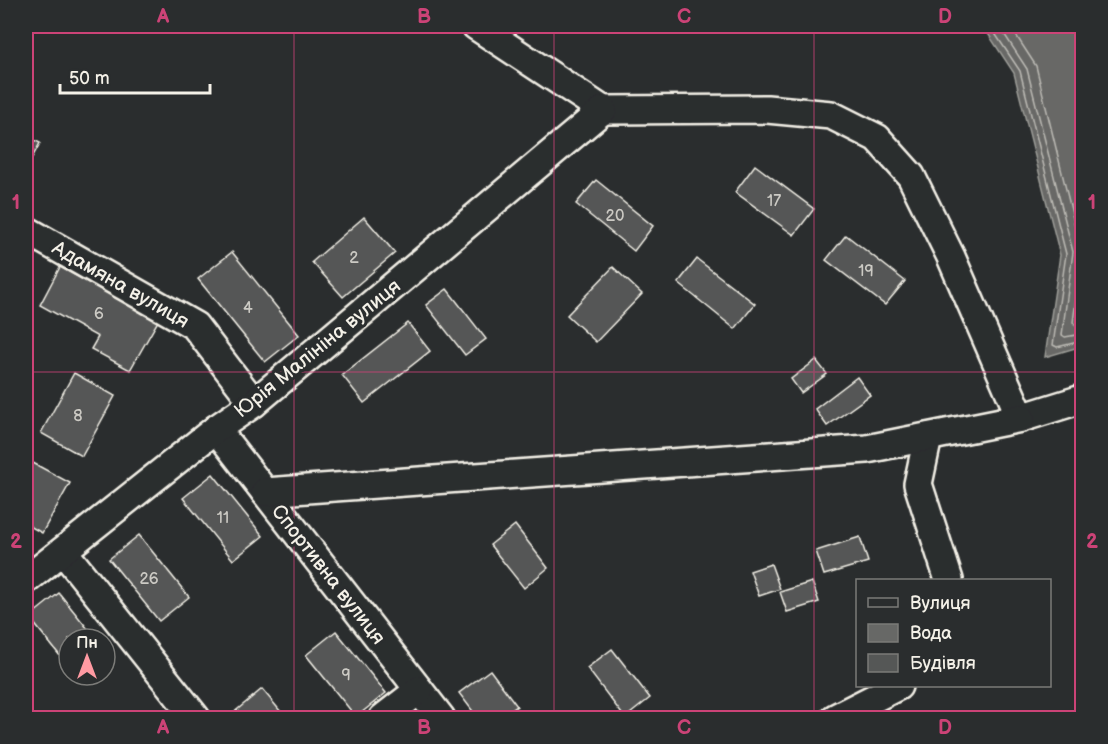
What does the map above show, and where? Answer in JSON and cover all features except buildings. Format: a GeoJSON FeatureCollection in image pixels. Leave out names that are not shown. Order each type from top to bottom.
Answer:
{"type":"FeatureCollection","features":[{"type":"Feature","properties":{"kind":"street"},"geometry":{"type":"LineString","coordinates":[[476,26],[603,110],[767,109],[831,115],[877,138],[911,176],[951,257],[1021,418]]}},
{"type":"Feature","properties":{"kind":"street","name":"Юрія Малініна вулиця"},"geometry":{"type":"LineString","coordinates":[[28,575],[63,551],[216,429],[254,403],[603,110]]}},
{"type":"Feature","properties":{"kind":"street","name":"Адамяна вулиця"},"geometry":{"type":"LineString","coordinates":[[26,230],[195,326],[254,403]]}},
{"type":"Feature","properties":{"kind":"street"},"geometry":{"type":"LineString","coordinates":[[266,492],[867,449],[1021,418],[1083,399]]}},
{"type":"Feature","properties":{"kind":"street","name":"Спортивна вулиця"},"geometry":{"type":"LineString","coordinates":[[216,429],[441,718]]}},
{"type":"Feature","properties":{"kind":"street"},"geometry":{"type":"LineString","coordinates":[[928,437],[918,484],[949,579]]}},
{"type":"Feature","properties":{"kind":"street"},"geometry":{"type":"LineString","coordinates":[[63,551],[196,718]]}},
{"type":"Feature","properties":{"kind":"street"},"geometry":{"type":"LineString","coordinates":[[835,718],[896,687]]}},
{"type":"Feature","properties":{"kind":"street"},"geometry":{"type":"LineString","coordinates":[[383,718],[419,690]]}},
{"type":"Feature","properties":{"kind":"water"},"geometry":{"type":"Polygon","coordinates":[[[983,26],[1082,26],[1082,346],[1045,357],[1060,255],[1014,73],[983,26]]]}}]}
